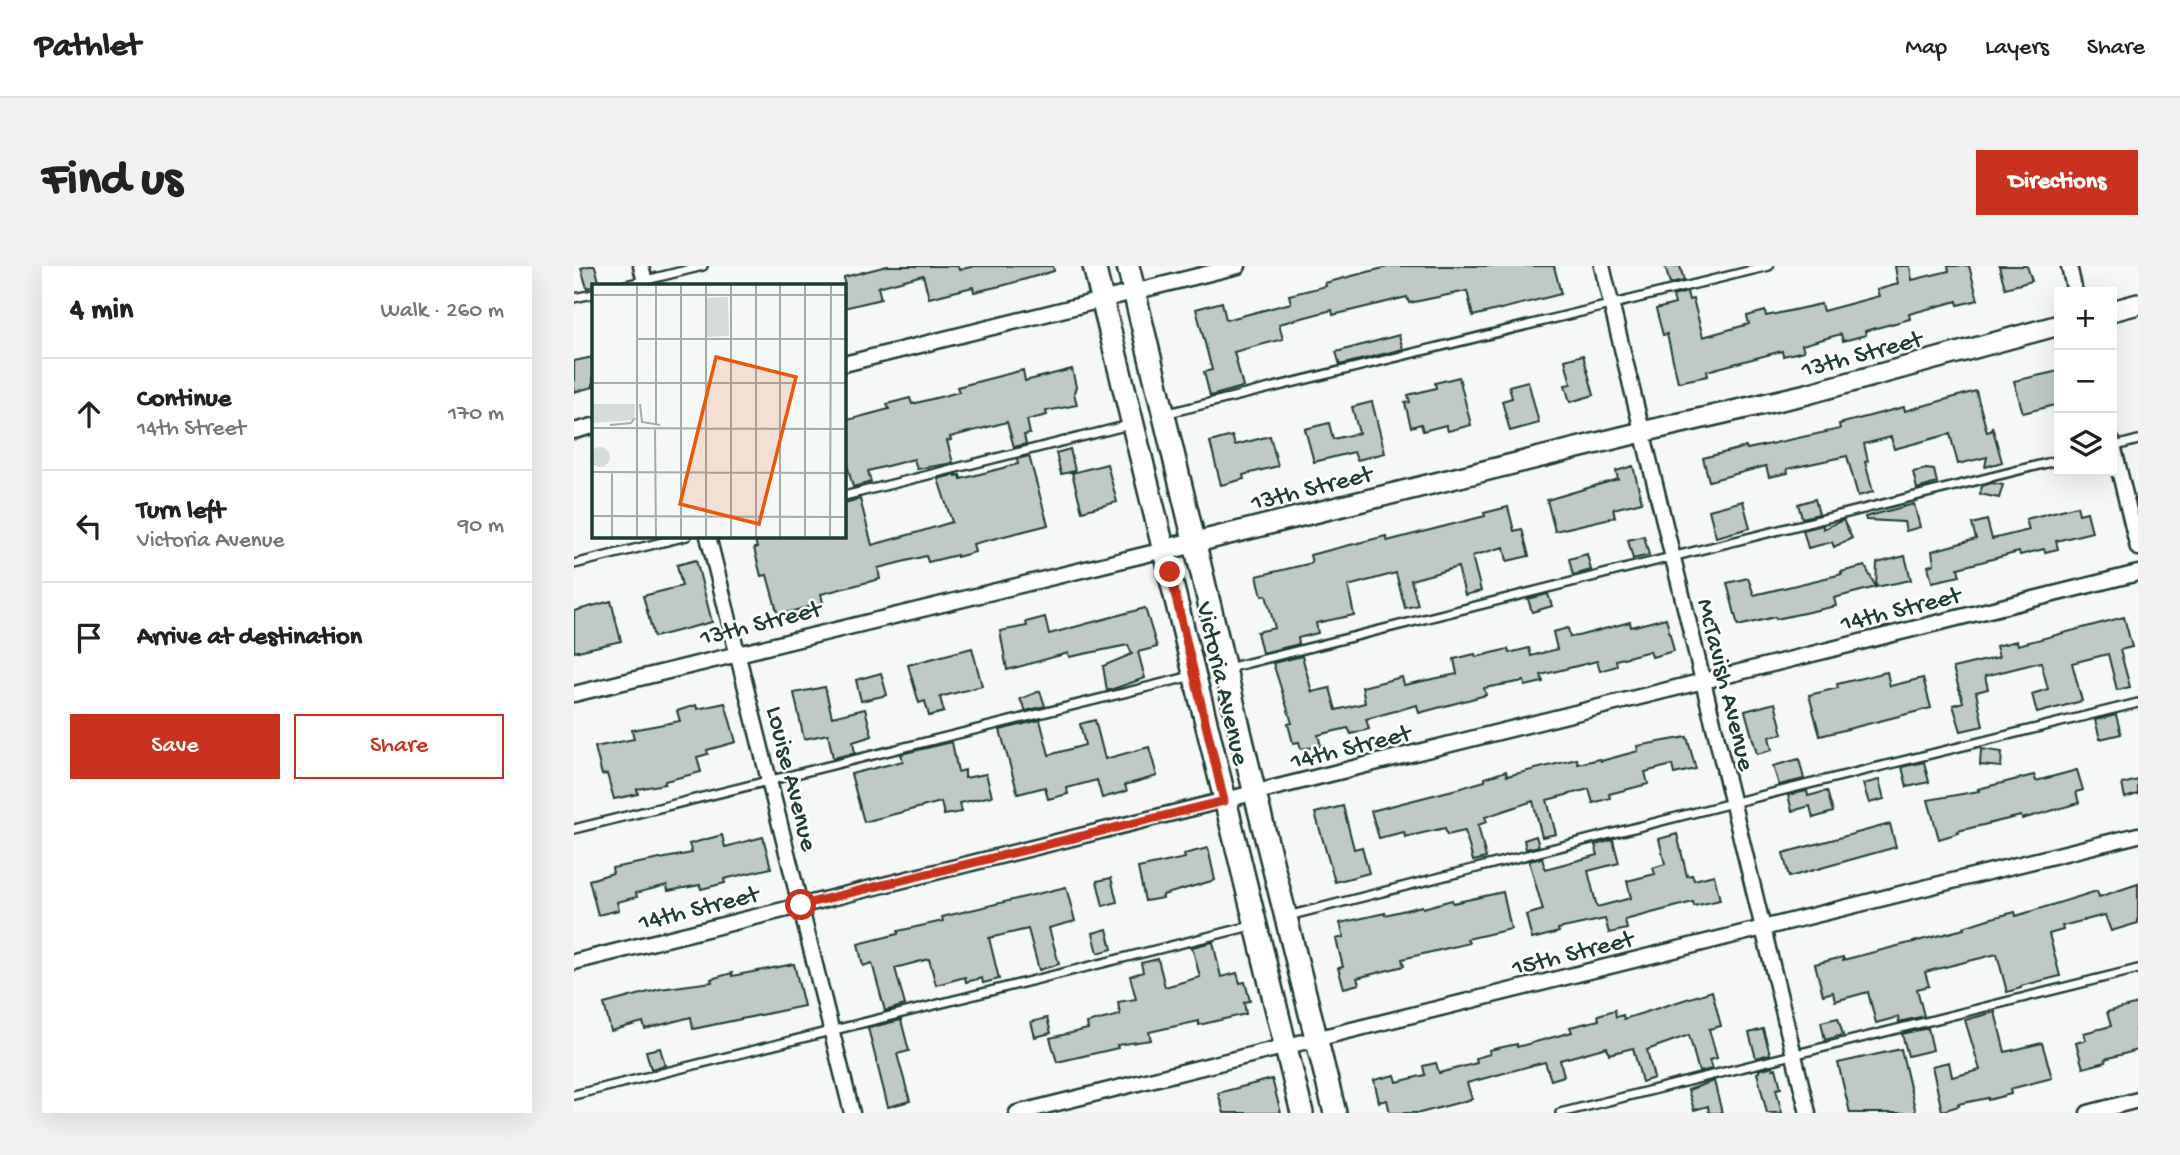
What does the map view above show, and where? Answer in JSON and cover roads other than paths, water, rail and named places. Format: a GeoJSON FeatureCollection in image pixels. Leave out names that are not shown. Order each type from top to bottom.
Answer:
{"type":"FeatureCollection","features":[{"type":"Feature","properties":{"kind":"main road","name":"Victoria Avenue"},"geometry":{"type":"LineString","coordinates":[[1094,266],[1302,1113]]}},
{"type":"Feature","properties":{"kind":"main road","name":"Victoria Avenue"},"geometry":{"type":"LineString","coordinates":[[1128,266],[1335,1113]]}},
{"type":"Feature","properties":{"kind":"street"},"geometry":{"type":"LineString","coordinates":[[845,364],[1238,266]]}},
{"type":"Feature","properties":{"kind":"street","name":"McTavish Avenue"},"geometry":{"type":"LineString","coordinates":[[1602,266],[1808,1113]]}},
{"type":"Feature","properties":{"kind":"street"},"geometry":{"type":"LineString","coordinates":[[2069,266],[2075,287]]}},
{"type":"Feature","properties":{"kind":"street"},"geometry":{"type":"LineString","coordinates":[[2117,310],[2138,304]]}},
{"type":"Feature","properties":{"kind":"street","name":"13th Street"},"geometry":{"type":"LineString","coordinates":[[574,694],[1807,394],[2054,326]]}},
{"type":"Feature","properties":{"kind":"street"},"geometry":{"type":"LineString","coordinates":[[574,431],[592,426]]}},
{"type":"Feature","properties":{"kind":"street"},"geometry":{"type":"LineString","coordinates":[[2117,465],[2138,548]]}},
{"type":"Feature","properties":{"kind":"street","name":"Louise Avenue"},"geometry":{"type":"LineString","coordinates":[[708,537],[852,1113]]}},
{"type":"Feature","properties":{"kind":"street","name":"14th Street"},"geometry":{"type":"LineString","coordinates":[[574,962],[2138,573]]}},
{"type":"Feature","properties":{"kind":"street","name":"15th Street"},"geometry":{"type":"LineString","coordinates":[[1017,1113],[2138,835]]}},
{"type":"Feature","properties":{"kind":"street"},"geometry":{"type":"LineString","coordinates":[[2088,1113],[2138,1100]]}},
{"type":"Feature","properties":{"kind":"lane"},"geometry":{"type":"LineString","coordinates":[[644,277],[703,266]]}},
{"type":"Feature","properties":{"kind":"lane"},"geometry":{"type":"LineString","coordinates":[[1164,415],[1769,266]]}},
{"type":"Feature","properties":{"kind":"lane"},"geometry":{"type":"LineString","coordinates":[[574,298],[592,293]]}},
{"type":"Feature","properties":{"kind":"lane"},"geometry":{"type":"LineString","coordinates":[[845,496],[1133,424]]}},
{"type":"Feature","properties":{"kind":"lane"},"geometry":{"type":"LineString","coordinates":[[2117,444],[2138,440]]}},
{"type":"Feature","properties":{"kind":"lane"},"geometry":{"type":"LineString","coordinates":[[1225,669],[2054,461]]}},
{"type":"Feature","properties":{"kind":"lane"},"geometry":{"type":"LineString","coordinates":[[574,564],[683,537]]}},
{"type":"Feature","properties":{"kind":"lane"},"geometry":{"type":"LineString","coordinates":[[574,829],[1194,676]]}},
{"type":"Feature","properties":{"kind":"lane"},"geometry":{"type":"LineString","coordinates":[[1287,916],[2138,703]]}},
{"type":"Feature","properties":{"kind":"lane"},"geometry":{"type":"LineString","coordinates":[[574,1095],[1255,925]]}},
{"type":"Feature","properties":{"kind":"lane"},"geometry":{"type":"LineString","coordinates":[[1560,1113],[2138,969]]}}]}
